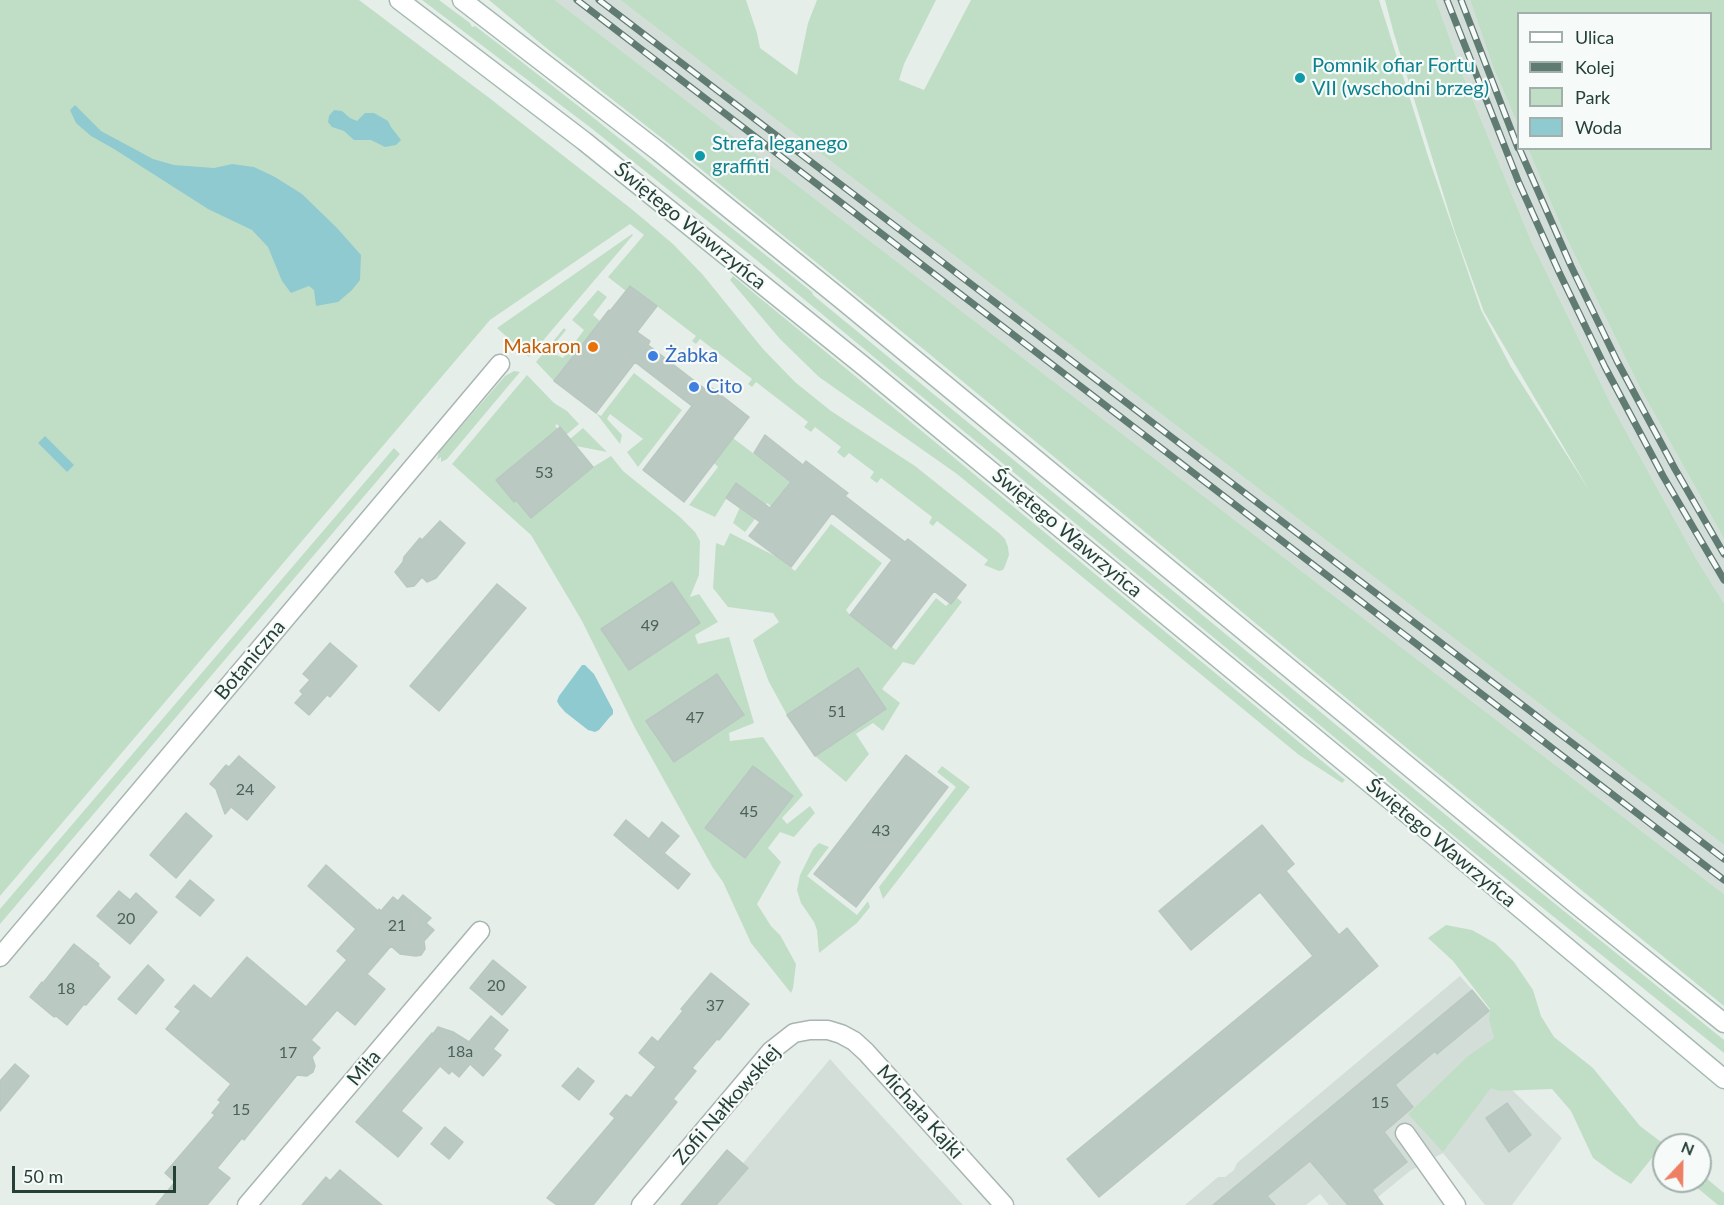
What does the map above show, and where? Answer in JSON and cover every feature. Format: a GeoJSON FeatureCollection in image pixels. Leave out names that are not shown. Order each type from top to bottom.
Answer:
{"type":"FeatureCollection","features":[{"type":"Feature","properties":{"kind":"main road","name":"Świętego Wawrzyńca"},"geometry":{"type":"LineString","coordinates":[[399,0],[584,141],[857,361],[1724,1079]]}},
{"type":"Feature","properties":{"kind":"main road","name":"Świętego Wawrzyńca"},"geometry":{"type":"LineString","coordinates":[[462,0],[676,166],[1572,902],[1724,1023]]}},
{"type":"Feature","properties":{"kind":"main road","name":"Botaniczna"},"geometry":{"type":"LineString","coordinates":[[0,957],[500,364]]}},
{"type":"Feature","properties":{"kind":"main road","name":"Miła"},"geometry":{"type":"LineString","coordinates":[[247,1205],[480,931]]}},
{"type":"Feature","properties":{"kind":"main road","name":"Zofii Nałkowskiej"},"geometry":{"type":"LineString","coordinates":[[641,1205],[777,1046],[794,1033],[828,1030]]}},
{"type":"Feature","properties":{"kind":"main road","name":"Michała Kajki"},"geometry":{"type":"LineString","coordinates":[[828,1030],[854,1041],[866,1052],[1004,1205]]}},
{"type":"Feature","properties":{"kind":"main road"},"geometry":{"type":"LineString","coordinates":[[1405,1133],[1456,1205]]}},
{"type":"Feature","properties":{"kind":"shaded area"},"geometry":{"type":"Polygon","coordinates":[[[555,0],[620,0],[1724,845],[1724,894],[555,0]]]}},
{"type":"Feature","properties":{"kind":"shaded area"},"geometry":{"type":"Polygon","coordinates":[[[1436,0],[1470,0],[1493,67],[1517,123],[1517,150],[1528,150],[1563,231],[1641,390],[1724,539],[1724,603],[1697,560],[1611,404],[1532,243],[1464,78],[1436,0]]]}},
{"type":"Feature","properties":{"kind":"shaded area"},"geometry":{"type":"Polygon","coordinates":[[[1460,976],[1513,1036],[1484,1063],[1562,1138],[1512,1205],[1485,1205],[1443,1153],[1410,1171],[1378,1197],[1381,1205],[1329,1205],[1320,1194],[1306,1205],[1185,1205],[1218,1177],[1225,1177],[1234,1170],[1237,1163],[1460,976]]]}},
{"type":"Feature","properties":{"kind":"shaded area"},"geometry":{"type":"Polygon","coordinates":[[[830,1059],[846,1077],[963,1205],[708,1205],[830,1059]]]}},
{"type":"Feature","properties":{"kind":"green space"},"geometry":{"type":"Polygon","coordinates":[[[0,0],[359,0],[492,100],[673,244],[703,275],[763,349],[795,382],[831,411],[915,466],[999,533],[1005,539],[1009,555],[1003,570],[999,571],[984,565],[988,560],[937,521],[933,526],[929,523],[932,517],[881,478],[877,483],[870,478],[874,472],[849,453],[844,458],[837,452],[841,447],[815,427],[811,432],[804,427],[808,422],[756,382],[752,387],[748,384],[752,379],[700,339],[696,344],[692,341],[696,336],[649,300],[630,286],[626,291],[608,277],[644,235],[630,224],[490,320],[0,896],[0,0]]]}},
{"type":"Feature","properties":{"kind":"green space"},"geometry":{"type":"Polygon","coordinates":[[[422,0],[439,0],[470,23],[472,27],[475,26],[812,292],[1497,857],[1724,1040],[1724,1053],[1494,869],[754,258],[591,128],[422,0]]]}},
{"type":"Feature","properties":{"kind":"green space"},"geometry":{"type":"Polygon","coordinates":[[[489,0],[555,0],[1724,894],[1724,1006],[1414,754],[927,352],[489,0]]]}},
{"type":"Feature","properties":{"kind":"green space"},"geometry":{"type":"Polygon","coordinates":[[[620,0],[746,0],[760,48],[797,75],[808,23],[817,0],[936,0],[904,64],[899,80],[924,90],[971,0],[1379,0],[1428,156],[1481,310],[1511,367],[1589,490],[1484,312],[1455,232],[1385,0],[1436,0],[1464,78],[1532,243],[1611,404],[1697,560],[1724,603],[1724,845],[620,0]]]}},
{"type":"Feature","properties":{"kind":"green space"},"geometry":{"type":"Polygon","coordinates":[[[1470,0],[1724,0],[1724,539],[1641,390],[1563,231],[1528,150],[1712,150],[1712,12],[1517,12],[1517,123],[1493,67],[1470,0]]]}},
{"type":"Feature","properties":{"kind":"green space"},"geometry":{"type":"Polygon","coordinates":[[[632,234],[529,357],[497,328],[632,234]]]}},
{"type":"Feature","properties":{"kind":"green space"},"geometry":{"type":"Polygon","coordinates":[[[733,276],[1345,780],[1342,783],[1299,755],[957,474],[819,377],[780,339],[730,280],[733,276]]]}},
{"type":"Feature","properties":{"kind":"green space"},"geometry":{"type":"Polygon","coordinates":[[[598,290],[607,297],[593,315],[600,321],[554,381],[536,362],[564,328],[566,330],[549,351],[563,358],[584,330],[572,320],[598,290]]]}},
{"type":"Feature","properties":{"kind":"green space"},"geometry":{"type":"Polygon","coordinates":[[[514,371],[520,372],[447,459],[441,462],[441,457],[437,460],[439,452],[505,376],[514,371]]]}},
{"type":"Feature","properties":{"kind":"green space"},"geometry":{"type":"Polygon","coordinates":[[[634,373],[682,410],[638,467],[627,452],[643,439],[610,414],[607,419],[622,435],[620,444],[596,413],[601,416],[634,373]]]}},
{"type":"Feature","properties":{"kind":"green space"},"geometry":{"type":"Polygon","coordinates":[[[527,375],[554,403],[567,411],[579,424],[566,435],[557,424],[555,426],[558,429],[496,480],[514,502],[516,500],[531,517],[593,467],[611,456],[623,471],[695,532],[700,541],[699,575],[690,597],[699,594],[718,622],[695,635],[698,644],[729,637],[754,723],[729,733],[730,741],[763,737],[803,795],[782,818],[787,824],[810,806],[815,813],[794,837],[780,832],[768,848],[781,862],[757,904],[771,926],[780,935],[796,964],[791,993],[751,943],[723,882],[635,728],[582,621],[531,535],[452,464],[527,375]],[[672,582],[601,629],[629,670],[699,624],[672,582]],[[717,674],[646,721],[674,762],[744,715],[717,674]],[[753,766],[706,828],[745,858],[792,797],[753,766]]]}},
{"type":"Feature","properties":{"kind":"green space"},"geometry":{"type":"Polygon","coordinates":[[[583,428],[607,452],[576,446],[570,439],[583,428]]]}},
{"type":"Feature","properties":{"kind":"green space"},"geometry":{"type":"Polygon","coordinates":[[[733,438],[791,482],[772,507],[767,503],[745,532],[733,523],[747,491],[736,483],[715,517],[689,505],[718,467],[714,463],[733,438]]]}},
{"type":"Feature","properties":{"kind":"green space"},"geometry":{"type":"Polygon","coordinates":[[[394,448],[400,454],[0,924],[0,909],[394,448]]]}},
{"type":"Feature","properties":{"kind":"green space"},"geometry":{"type":"Polygon","coordinates":[[[831,524],[882,563],[846,610],[896,650],[936,598],[946,606],[951,604],[956,597],[962,602],[914,665],[903,662],[882,689],[900,703],[883,731],[873,723],[856,734],[869,754],[846,782],[815,756],[886,710],[858,668],[787,715],[769,682],[753,640],[779,622],[773,613],[728,607],[713,588],[716,543],[724,546],[730,533],[777,557],[795,571],[831,524]]]}},
{"type":"Feature","properties":{"kind":"green space"},"geometry":{"type":"Polygon","coordinates":[[[942,766],[970,787],[883,899],[879,887],[956,787],[937,772],[942,766]]]}},
{"type":"Feature","properties":{"kind":"green space"},"geometry":{"type":"Polygon","coordinates":[[[819,843],[829,847],[807,876],[857,915],[868,901],[870,907],[857,923],[819,953],[817,930],[801,903],[797,890],[800,875],[813,849],[819,843]]]}},
{"type":"Feature","properties":{"kind":"green space"},"geometry":{"type":"Polygon","coordinates":[[[1446,925],[1472,930],[1495,943],[1514,962],[1533,990],[1541,1016],[1554,1037],[1593,1068],[1640,1126],[1652,1135],[1652,1158],[1631,1184],[1593,1158],[1571,1111],[1552,1089],[1499,1091],[1491,1088],[1443,1152],[1408,1114],[1468,1056],[1494,1038],[1489,1020],[1490,1009],[1453,961],[1428,938],[1446,925]]]}},
{"type":"Feature","properties":{"kind":"green space"},"geometry":{"type":"Polygon","coordinates":[[[1712,1183],[1724,1193],[1724,1205],[1718,1205],[1704,1193],[1712,1193],[1712,1183]]]}},
{"type":"Feature","properties":{"kind":"water"},"geometry":{"type":"Polygon","coordinates":[[[75,105],[101,131],[153,159],[174,165],[214,168],[232,164],[254,167],[275,177],[302,194],[361,255],[360,280],[338,302],[316,306],[314,290],[309,286],[291,293],[282,281],[268,247],[252,230],[208,209],[91,136],[76,123],[70,110],[75,105]]]}},
{"type":"Feature","properties":{"kind":"water"},"geometry":{"type":"Polygon","coordinates":[[[334,110],[342,111],[357,121],[365,113],[374,113],[388,121],[401,140],[396,145],[385,147],[371,140],[354,140],[344,131],[332,127],[328,122],[334,110]]]}},
{"type":"Feature","properties":{"kind":"water"},"geometry":{"type":"Polygon","coordinates":[[[45,436],[74,465],[67,472],[38,443],[45,436]]]}},
{"type":"Feature","properties":{"kind":"water"},"geometry":{"type":"Polygon","coordinates":[[[582,665],[594,674],[613,710],[613,714],[595,732],[588,730],[565,712],[557,701],[582,665]]]}},
{"type":"Feature","properties":{"kind":"building"},"geometry":{"type":"Polygon","coordinates":[[[630,286],[657,306],[637,332],[650,341],[648,345],[705,389],[708,385],[749,417],[684,502],[643,470],[692,406],[635,362],[596,413],[554,381],[630,286]]]}},
{"type":"Feature","properties":{"kind":"building"},"geometry":{"type":"Polygon","coordinates":[[[560,427],[593,467],[531,518],[496,480],[560,427]]]}},
{"type":"Feature","properties":{"kind":"building"},"geometry":{"type":"Polygon","coordinates":[[[765,435],[803,465],[806,461],[848,493],[845,496],[905,542],[908,539],[966,585],[951,604],[934,591],[891,647],[850,615],[892,560],[832,513],[791,567],[749,536],[760,522],[726,498],[736,483],[770,508],[791,482],[754,453],[765,435]]]}},
{"type":"Feature","properties":{"kind":"building"},"geometry":{"type":"Polygon","coordinates":[[[440,521],[465,543],[436,578],[427,582],[422,577],[414,586],[407,587],[395,572],[420,538],[422,540],[440,521]]]}},
{"type":"Feature","properties":{"kind":"building"},"geometry":{"type":"Polygon","coordinates":[[[672,582],[700,623],[629,670],[601,629],[672,582]]]}},
{"type":"Feature","properties":{"kind":"building"},"geometry":{"type":"Polygon","coordinates":[[[497,584],[526,608],[439,711],[410,686],[497,584]]]}},
{"type":"Feature","properties":{"kind":"building"},"geometry":{"type":"Polygon","coordinates":[[[330,643],[357,666],[330,697],[327,695],[309,715],[295,703],[303,694],[300,691],[310,680],[303,674],[330,643]]]}},
{"type":"Feature","properties":{"kind":"building"},"geometry":{"type":"Polygon","coordinates":[[[858,668],[886,709],[815,756],[787,715],[858,668]]]}},
{"type":"Feature","properties":{"kind":"building"},"geometry":{"type":"Polygon","coordinates":[[[717,674],[744,715],[674,762],[646,721],[717,674]]]}},
{"type":"Feature","properties":{"kind":"building"},"geometry":{"type":"Polygon","coordinates":[[[906,755],[948,787],[856,907],[814,874],[906,755]]]}},
{"type":"Feature","properties":{"kind":"building"},"geometry":{"type":"Polygon","coordinates":[[[239,756],[275,787],[247,820],[231,807],[225,814],[216,789],[210,784],[226,765],[229,767],[239,756]]]}},
{"type":"Feature","properties":{"kind":"building"},"geometry":{"type":"Polygon","coordinates":[[[753,766],[793,796],[745,858],[705,828],[753,766]]]}},
{"type":"Feature","properties":{"kind":"building"},"geometry":{"type":"Polygon","coordinates":[[[186,813],[212,836],[176,878],[150,855],[186,813]]]}},
{"type":"Feature","properties":{"kind":"building"},"geometry":{"type":"Polygon","coordinates":[[[626,820],[649,839],[662,822],[679,836],[664,853],[690,874],[678,889],[614,835],[626,820]]]}},
{"type":"Feature","properties":{"kind":"building"},"geometry":{"type":"Polygon","coordinates":[[[1262,825],[1294,864],[1286,871],[1339,935],[1347,928],[1378,966],[1099,1197],[1067,1159],[1313,956],[1260,892],[1191,950],[1159,911],[1262,825]]]}},
{"type":"Feature","properties":{"kind":"building"},"geometry":{"type":"Polygon","coordinates":[[[326,865],[378,911],[379,909],[381,911],[393,897],[398,901],[403,895],[431,918],[426,923],[434,930],[424,941],[425,949],[421,955],[416,956],[400,954],[391,946],[367,974],[385,989],[355,1025],[337,1010],[311,1040],[320,1048],[312,1057],[315,1066],[313,1072],[307,1076],[297,1075],[244,1140],[242,1138],[217,1168],[230,1178],[207,1205],[156,1205],[175,1182],[165,1173],[215,1115],[212,1113],[221,1102],[218,1100],[231,1084],[166,1029],[181,1011],[175,1007],[194,985],[211,999],[247,957],[306,1007],[347,960],[337,951],[356,929],[308,886],[326,865]]]}},
{"type":"Feature","properties":{"kind":"building"},"geometry":{"type":"Polygon","coordinates":[[[190,880],[214,900],[200,916],[176,897],[190,880]]]}},
{"type":"Feature","properties":{"kind":"building"},"geometry":{"type":"Polygon","coordinates":[[[119,891],[130,900],[136,893],[157,912],[130,944],[97,916],[119,891]]]}},
{"type":"Feature","properties":{"kind":"building"},"geometry":{"type":"Polygon","coordinates":[[[74,944],[99,964],[98,966],[110,977],[67,1025],[30,997],[74,944]]]}},
{"type":"Feature","properties":{"kind":"building"},"geometry":{"type":"Polygon","coordinates":[[[493,960],[526,987],[502,1015],[470,988],[493,960]]]}},
{"type":"Feature","properties":{"kind":"building"},"geometry":{"type":"Polygon","coordinates":[[[148,965],[164,980],[136,1014],[118,999],[148,965]]]}},
{"type":"Feature","properties":{"kind":"building"},"geometry":{"type":"Polygon","coordinates":[[[711,973],[749,1004],[692,1068],[696,1071],[673,1099],[677,1102],[593,1205],[557,1205],[547,1198],[615,1118],[610,1114],[626,1095],[631,1098],[656,1067],[639,1053],[652,1037],[658,1042],[683,1011],[681,1009],[711,973]]]}},
{"type":"Feature","properties":{"kind":"building"},"geometry":{"type":"Polygon","coordinates":[[[1472,990],[1489,1011],[1437,1054],[1435,1051],[1395,1085],[1413,1107],[1384,1132],[1407,1162],[1372,1190],[1383,1205],[1348,1205],[1310,1161],[1267,1196],[1275,1205],[1213,1205],[1472,990]]]}},
{"type":"Feature","properties":{"kind":"building"},"geometry":{"type":"Polygon","coordinates":[[[491,1016],[508,1030],[493,1049],[501,1055],[483,1076],[470,1064],[459,1077],[452,1071],[449,1074],[440,1066],[401,1111],[422,1128],[398,1157],[356,1122],[438,1027],[453,1032],[469,1042],[491,1016]]]}},
{"type":"Feature","properties":{"kind":"building"},"geometry":{"type":"Polygon","coordinates":[[[15,1064],[29,1076],[0,1111],[0,1081],[15,1064]]]}},
{"type":"Feature","properties":{"kind":"building"},"geometry":{"type":"Polygon","coordinates":[[[578,1068],[594,1081],[579,1100],[562,1086],[578,1068]]]}},
{"type":"Feature","properties":{"kind":"building"},"geometry":{"type":"Polygon","coordinates":[[[1507,1103],[1531,1135],[1509,1152],[1486,1118],[1507,1103]]]}},
{"type":"Feature","properties":{"kind":"building"},"geometry":{"type":"Polygon","coordinates":[[[445,1127],[463,1142],[449,1159],[431,1144],[445,1127]]]}},
{"type":"Feature","properties":{"kind":"building"},"geometry":{"type":"Polygon","coordinates":[[[727,1150],[748,1168],[716,1205],[681,1205],[727,1150]]]}},
{"type":"Feature","properties":{"kind":"building"},"geometry":{"type":"Polygon","coordinates":[[[340,1170],[382,1205],[302,1205],[326,1177],[330,1181],[340,1170]]]}},
{"type":"Feature","properties":{"kind":"railway"},"geometry":{"type":"LineString","coordinates":[[577,0],[1724,880]]}},
{"type":"Feature","properties":{"kind":"railway"},"geometry":{"type":"LineString","coordinates":[[599,0],[1724,859]]}},
{"type":"Feature","properties":{"kind":"railway"},"geometry":{"type":"LineString","coordinates":[[1447,0],[1519,183],[1559,272],[1605,367],[1663,476],[1724,580]]}},
{"type":"Feature","properties":{"kind":"railway"},"geometry":{"type":"LineString","coordinates":[[1461,0],[1517,145]]}},
{"type":"Feature","properties":{"kind":"railway"},"geometry":{"type":"LineString","coordinates":[[1520,150],[1571,266],[1617,361],[1724,554]]}},
{"type":"Feature","properties":{"kind":"place","name":"Pomnik ofiar Fortu VII (wschodni brzeg)"},"geometry":{"type":"Point","coordinates":[1300,78]}},
{"type":"Feature","properties":{"kind":"place","name":"Strefa leganego graffiti"},"geometry":{"type":"Point","coordinates":[700,156]}},
{"type":"Feature","properties":{"kind":"place","name":"Makaron"},"geometry":{"type":"Point","coordinates":[593,347]}},
{"type":"Feature","properties":{"kind":"place","name":"Żabka"},"geometry":{"type":"Point","coordinates":[653,356]}},
{"type":"Feature","properties":{"kind":"place","name":"Cito"},"geometry":{"type":"Point","coordinates":[694,387]}}]}
